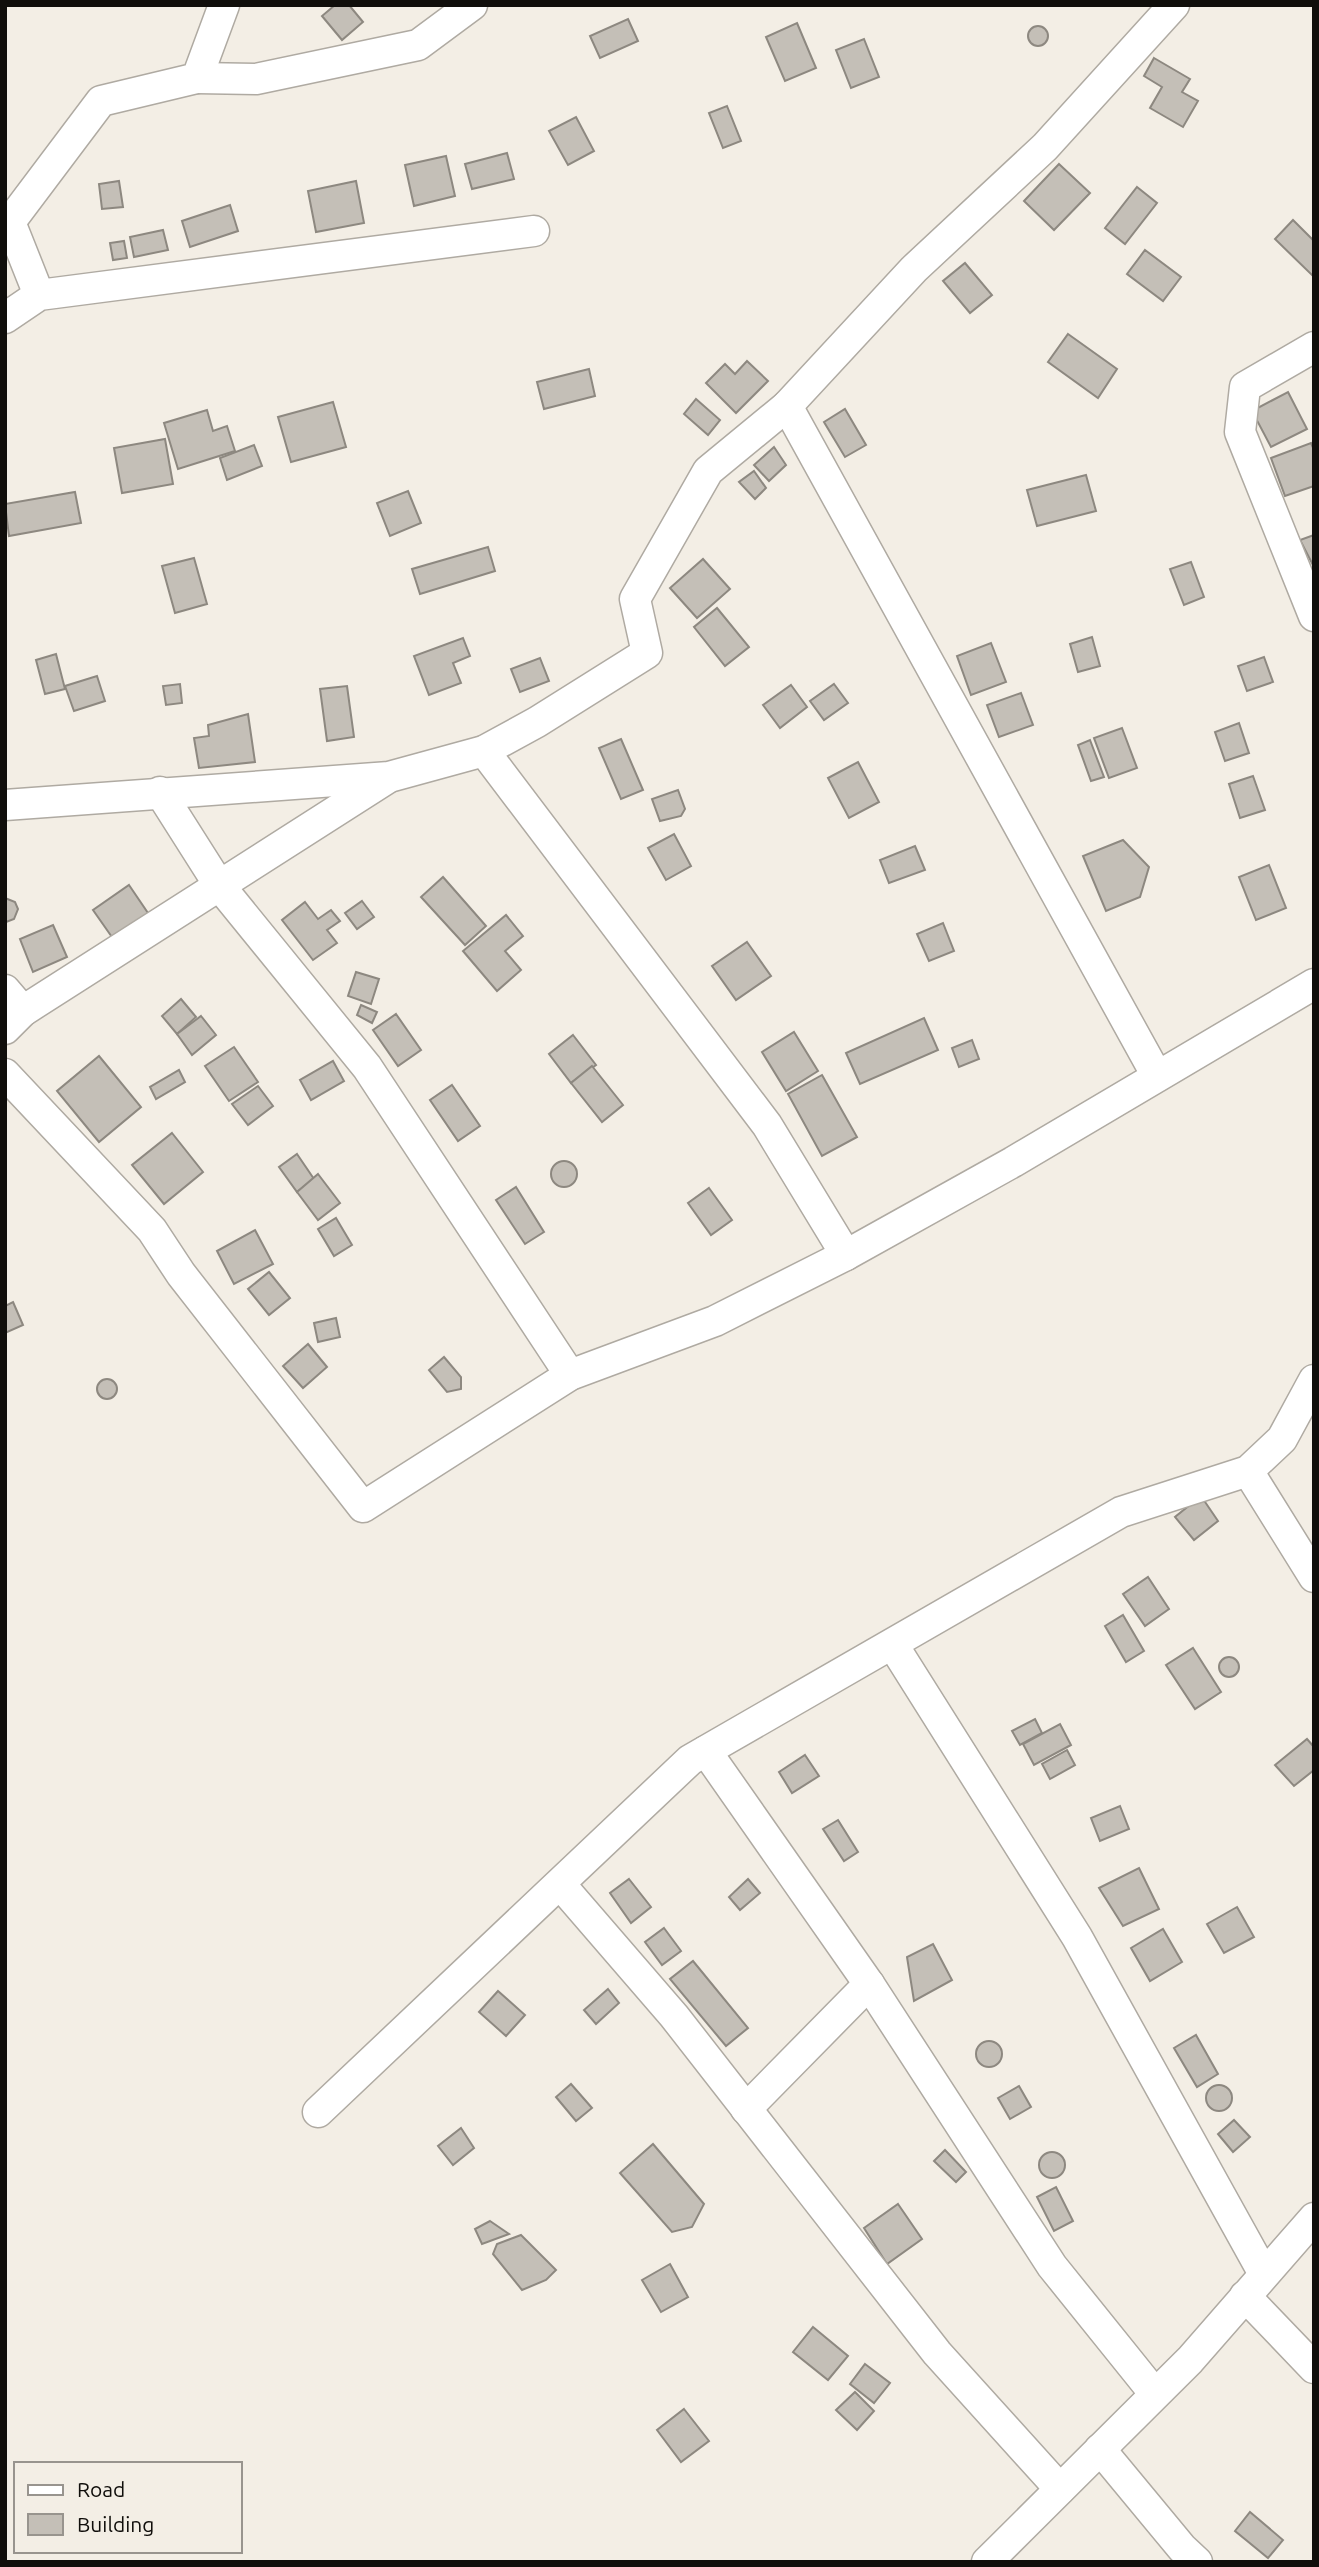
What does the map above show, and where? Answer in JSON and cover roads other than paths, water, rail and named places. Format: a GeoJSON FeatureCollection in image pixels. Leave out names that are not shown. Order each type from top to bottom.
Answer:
{"type":"FeatureCollection","features":[{"type":"Feature","properties":{"kind":"street"},"geometry":{"type":"LineString","coordinates":[[197,78],[223,5]]}},
{"type":"Feature","properties":{"kind":"street"},"geometry":{"type":"LineString","coordinates":[[39,295],[7,220],[101,101],[197,78],[256,79],[418,45],[472,5]]}},
{"type":"Feature","properties":{"kind":"street"},"geometry":{"type":"LineString","coordinates":[[5,804],[389,777],[484,751],[537,722],[647,653],[635,599],[708,471],[787,406],[914,269],[1045,147],[1174,5]]}},
{"type":"Feature","properties":{"kind":"street"},"geometry":{"type":"LineString","coordinates":[[5,318],[39,295],[534,231]]}},
{"type":"Feature","properties":{"kind":"street"},"geometry":{"type":"LineString","coordinates":[[1314,347],[1245,387],[1240,432],[1314,616]]}},
{"type":"Feature","properties":{"kind":"street"},"geometry":{"type":"LineString","coordinates":[[787,406],[1157,1076]]}},
{"type":"Feature","properties":{"kind":"street"},"geometry":{"type":"LineString","coordinates":[[484,751],[767,1125],[846,1255]]}},
{"type":"Feature","properties":{"kind":"street"},"geometry":{"type":"LineString","coordinates":[[11,1010],[219,885],[389,777]]}},
{"type":"Feature","properties":{"kind":"street"},"geometry":{"type":"LineString","coordinates":[[160,792],[219,885],[367,1067],[570,1375]]}},
{"type":"Feature","properties":{"kind":"street"},"geometry":{"type":"LineString","coordinates":[[5,1074],[152,1230],[181,1274],[363,1507],[570,1375],[715,1321],[846,1255],[1013,1162],[1314,984]]}},
{"type":"Feature","properties":{"kind":"street"},"geometry":{"type":"LineString","coordinates":[[318,2112],[690,1760],[1121,1512],[1248,1471],[1282,1439],[1314,1380]]}},
{"type":"Feature","properties":{"kind":"street"},"geometry":{"type":"LineString","coordinates":[[1248,1471],[1314,1577]]}},
{"type":"Feature","properties":{"kind":"street"},"geometry":{"type":"LineString","coordinates":[[893,1645],[1077,1937],[1255,2285],[1314,2368]]}},
{"type":"Feature","properties":{"kind":"street"},"geometry":{"type":"LineString","coordinates":[[706,1751],[869,1984],[1052,2266],[1155,2394]]}},
{"type":"Feature","properties":{"kind":"street"},"geometry":{"type":"LineString","coordinates":[[560,1884],[674,2016],[937,2353],[1060,2489]]}},
{"type":"Feature","properties":{"kind":"street"},"geometry":{"type":"LineString","coordinates":[[746,2109],[869,1984]]}},
{"type":"Feature","properties":{"kind":"street"},"geometry":{"type":"LineString","coordinates":[[987,2562],[1189,2360],[1314,2218]]}},
{"type":"Feature","properties":{"kind":"street"},"geometry":{"type":"LineString","coordinates":[[1100,2449],[1182,2548],[1197,2562]]}}]}
